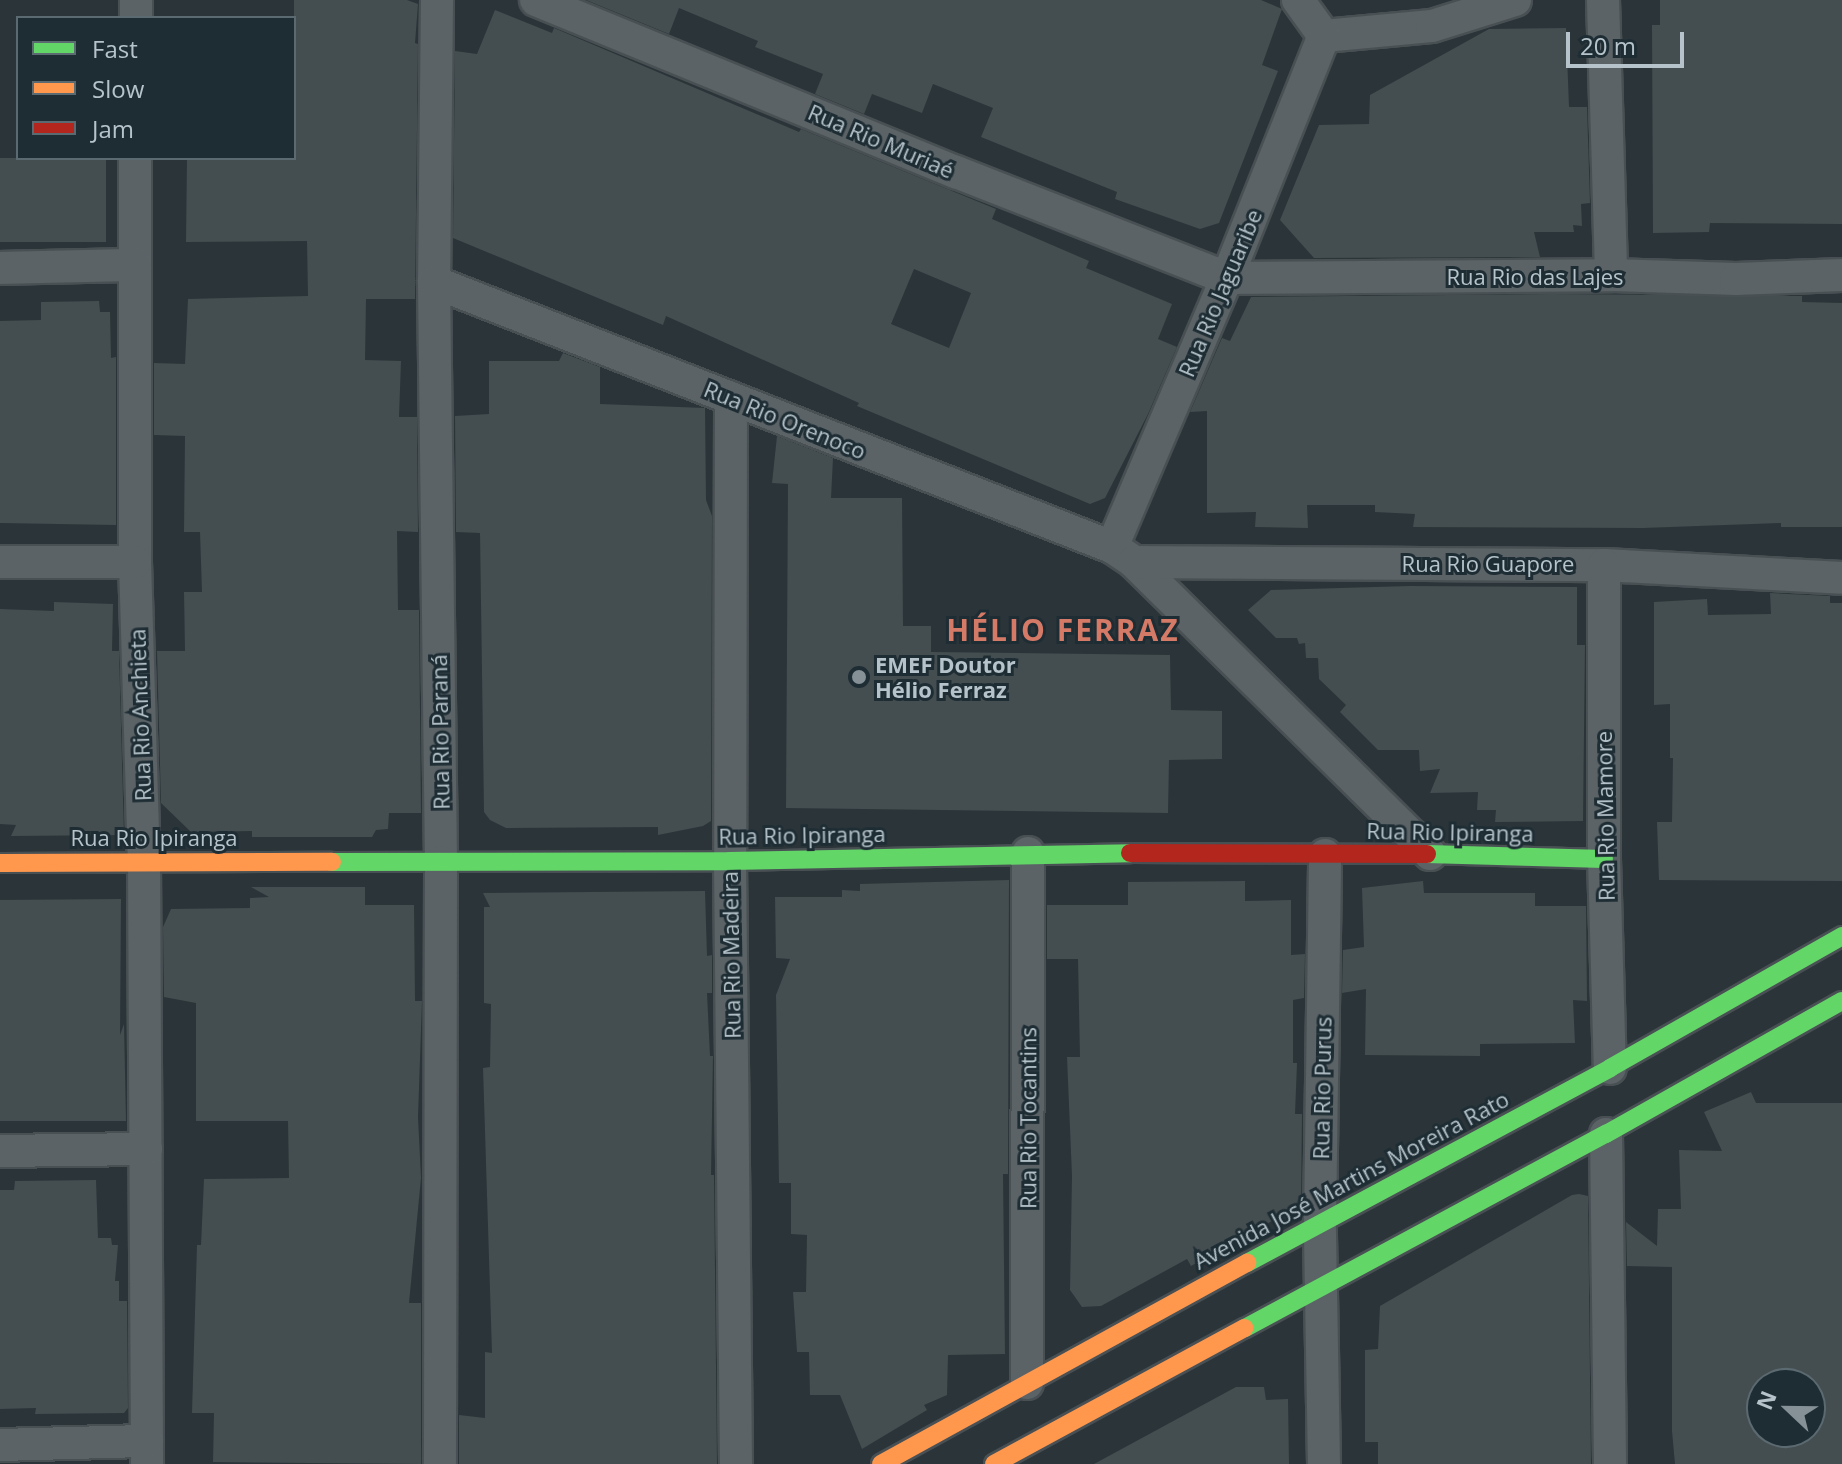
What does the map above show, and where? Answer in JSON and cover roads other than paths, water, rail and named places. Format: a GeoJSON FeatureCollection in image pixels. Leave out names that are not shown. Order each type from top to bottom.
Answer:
{"type":"FeatureCollection","features":[{"type":"Feature","properties":{"kind":"street","name":"Rua Rio Paraná"},"geometry":{"type":"LineString","coordinates":[[437,0],[434,282],[441,862],[440,1464]]}},
{"type":"Feature","properties":{"kind":"street","name":"Rua Rio Muriaé"},"geometry":{"type":"LineString","coordinates":[[536,0],[956,172],[1227,278]]}},
{"type":"Feature","properties":{"kind":"street"},"geometry":{"type":"LineString","coordinates":[[1298,0],[1324,36],[1432,26],[1515,0]]}},
{"type":"Feature","properties":{"kind":"street"},"geometry":{"type":"LineString","coordinates":[[1603,0],[1611,275]]}},
{"type":"Feature","properties":{"kind":"street","name":"Rua Rio Jaguaribe"},"geometry":{"type":"LineString","coordinates":[[1123,555],[1227,278],[1324,36]]}},
{"type":"Feature","properties":{"kind":"street","name":"Rua Rio Anchieta"},"geometry":{"type":"LineString","coordinates":[[135,160],[135,562],[144,861],[147,1452]]}},
{"type":"Feature","properties":{"kind":"street"},"geometry":{"type":"LineString","coordinates":[[0,268],[135,265]]}},
{"type":"Feature","properties":{"kind":"street","name":"Rua Rio das Lajes"},"geometry":{"type":"LineString","coordinates":[[1227,278],[1611,275],[1736,279],[1842,275]]}},
{"type":"Feature","properties":{"kind":"street","name":"Rua Rio Orenoco"},"geometry":{"type":"LineString","coordinates":[[434,282],[1123,555]]}},
{"type":"Feature","properties":{"kind":"street","name":"Rua Rio Madeira"},"geometry":{"type":"LineString","coordinates":[[731,398],[730,861],[736,1464]]}},
{"type":"Feature","properties":{"kind":"street"},"geometry":{"type":"LineString","coordinates":[[1123,555],[1430,854]]}},
{"type":"Feature","properties":{"kind":"street","name":"Rua Rio Guapore"},"geometry":{"type":"LineString","coordinates":[[1123,555],[1604,565],[1842,578]]}},
{"type":"Feature","properties":{"kind":"street"},"geometry":{"type":"LineString","coordinates":[[0,562],[135,562]]}},
{"type":"Feature","properties":{"kind":"street","name":"Rua Rio Mamore"},"geometry":{"type":"LineString","coordinates":[[1604,565],[1604,859],[1610,1068]]}},
{"type":"Feature","properties":{"kind":"street","name":"Rua Rio Ipiranga"},"geometry":{"type":"LineString","coordinates":[[0,863],[730,861],[1028,853],[1430,854],[1604,859]]}},
{"type":"Feature","properties":{"kind":"street","name":"Rua Rio Tocantins"},"geometry":{"type":"LineString","coordinates":[[1027,1383],[1028,853]]}},
{"type":"Feature","properties":{"kind":"street","name":"Rua Rio Purus"},"geometry":{"type":"LineString","coordinates":[[1324,1464],[1320,1223],[1325,855]]}},
{"type":"Feature","properties":{"kind":"street","name":"Avenida José Martins Moreira Rato"},"geometry":{"type":"LineString","coordinates":[[881,1464],[1610,1068],[1842,936]]}},
{"type":"Feature","properties":{"kind":"street"},"geometry":{"type":"LineString","coordinates":[[1012,1459],[1323,1285],[1606,1134],[1842,1001]]}},
{"type":"Feature","properties":{"kind":"street"},"geometry":{"type":"LineString","coordinates":[[1606,1134],[1610,1464]]}},
{"type":"Feature","properties":{"kind":"street"},"geometry":{"type":"LineString","coordinates":[[0,1151],[146,1149]]}},
{"type":"Feature","properties":{"kind":"street"},"geometry":{"type":"LineString","coordinates":[[0,1445],[147,1452]]}},
{"type":"Feature","properties":{"kind":"place","name":"EMEF Doutor Hélio Ferraz"},"geometry":{"type":"Point","coordinates":[859,677]}},
{"type":"Feature","properties":{"kind":"district","name":"HÉLIO FERRAZ"},"geometry":{"type":"Point","coordinates":[1063,630]}}]}
